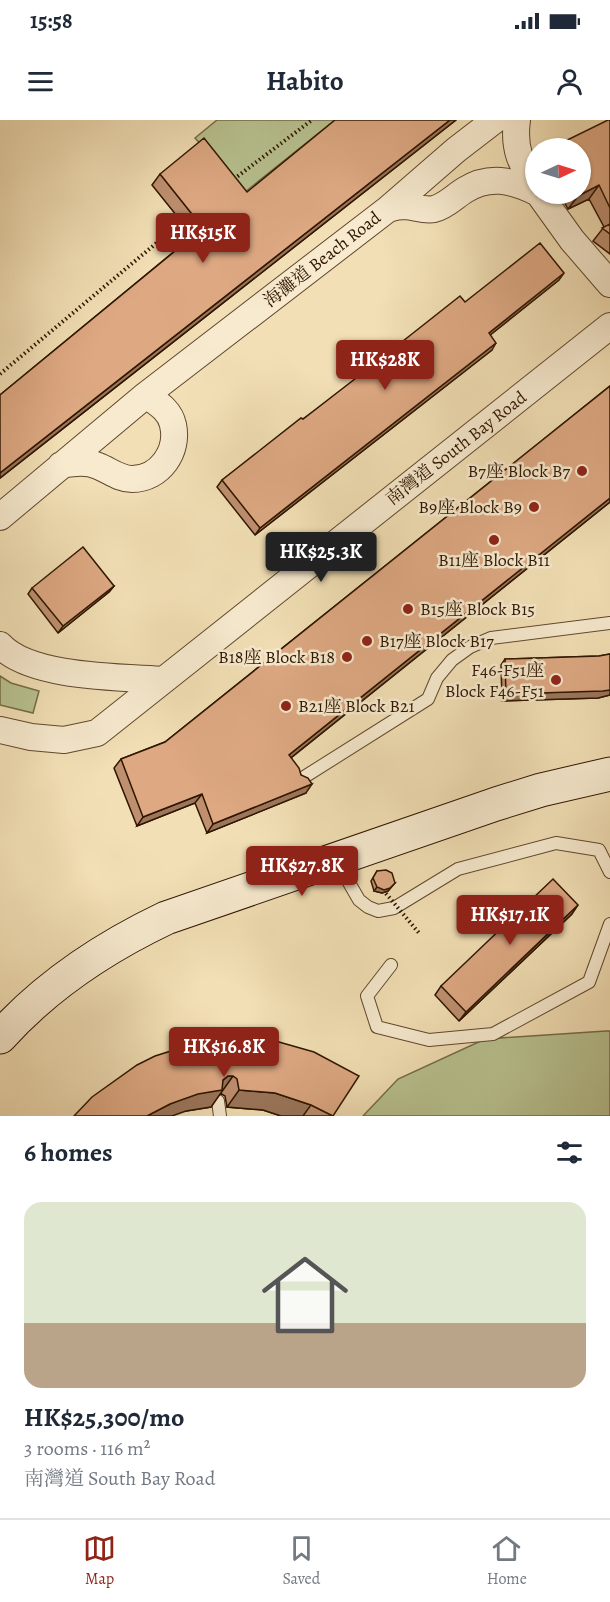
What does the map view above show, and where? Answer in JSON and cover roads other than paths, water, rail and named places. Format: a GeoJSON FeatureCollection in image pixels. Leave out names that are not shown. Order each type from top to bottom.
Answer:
{"type":"FeatureCollection","features":[{"type":"Feature","properties":{"kind":"main road"},"geometry":{"type":"LineString","coordinates":[[0,1037],[24,1012],[65,979],[144,928],[195,907],[496,804],[541,790],[610,774]]}},
{"type":"Feature","properties":{"kind":"street","name":"海灘道 Beach Road"},"geometry":{"type":"LineString","coordinates":[[0,517],[146,395],[388,208],[495,120]]}},
{"type":"Feature","properties":{"kind":"street"},"geometry":{"type":"LineString","coordinates":[[517,120],[516,143],[519,159],[525,170]]}},
{"type":"Feature","properties":{"kind":"street"},"geometry":{"type":"LineString","coordinates":[[388,208],[403,206],[427,210],[436,208],[466,189],[486,181],[504,180],[525,186]]}},
{"type":"Feature","properties":{"kind":"street"},"geometry":{"type":"LineString","coordinates":[[547,204],[589,262],[610,284]]}},
{"type":"Feature","properties":{"kind":"street","name":"南灣道 South Bay Road"},"geometry":{"type":"LineString","coordinates":[[0,730],[64,740],[97,733],[610,326]]}},
{"type":"Feature","properties":{"kind":"street"},"geometry":{"type":"LineString","coordinates":[[62,465],[79,462],[96,465],[112,474],[132,479],[151,474],[166,462],[174,443],[173,423],[163,406],[146,395]]}},
{"type":"Feature","properties":{"kind":"street"},"geometry":{"type":"LineString","coordinates":[[0,645],[33,664],[74,674],[164,680]]}},
{"type":"Feature","properties":{"kind":"lane"},"geometry":{"type":"LineString","coordinates":[[301,779],[428,699],[437,678],[452,660],[470,647],[491,639],[610,623]]}},
{"type":"Feature","properties":{"kind":"lane"},"geometry":{"type":"LineString","coordinates":[[335,858],[359,900],[368,907],[378,910],[394,908],[458,869],[556,843],[599,850],[610,872]]}},
{"type":"Feature","properties":{"kind":"lane"},"geometry":{"type":"LineString","coordinates":[[391,965],[367,996],[377,1027],[429,1040],[494,1034],[589,982],[610,924]]}},
{"type":"Feature","properties":{"kind":"lane"},"geometry":{"type":"LineString","coordinates":[[218,1101],[220,1116]]}},
{"type":"Feature","properties":{"kind":"place","name":"B7座 Block B7"},"geometry":{"type":"Point","coordinates":[582,471]}},
{"type":"Feature","properties":{"kind":"place","name":"B9座 Block B9"},"geometry":{"type":"Point","coordinates":[534,507]}},
{"type":"Feature","properties":{"kind":"place","name":"B11座 Block B11"},"geometry":{"type":"Point","coordinates":[494,540]}},
{"type":"Feature","properties":{"kind":"place","name":"B15座 Block B15"},"geometry":{"type":"Point","coordinates":[408,609]}},
{"type":"Feature","properties":{"kind":"place","name":"B17座 Block B17"},"geometry":{"type":"Point","coordinates":[367,641]}},
{"type":"Feature","properties":{"kind":"place","name":"B18座 Block B18"},"geometry":{"type":"Point","coordinates":[347,657]}},
{"type":"Feature","properties":{"kind":"place","name":"F46-F51座 Block F46-F51"},"geometry":{"type":"Point","coordinates":[556,680]}},
{"type":"Feature","properties":{"kind":"place","name":"B21座 Block B21"},"geometry":{"type":"Point","coordinates":[286,706]}}]}
